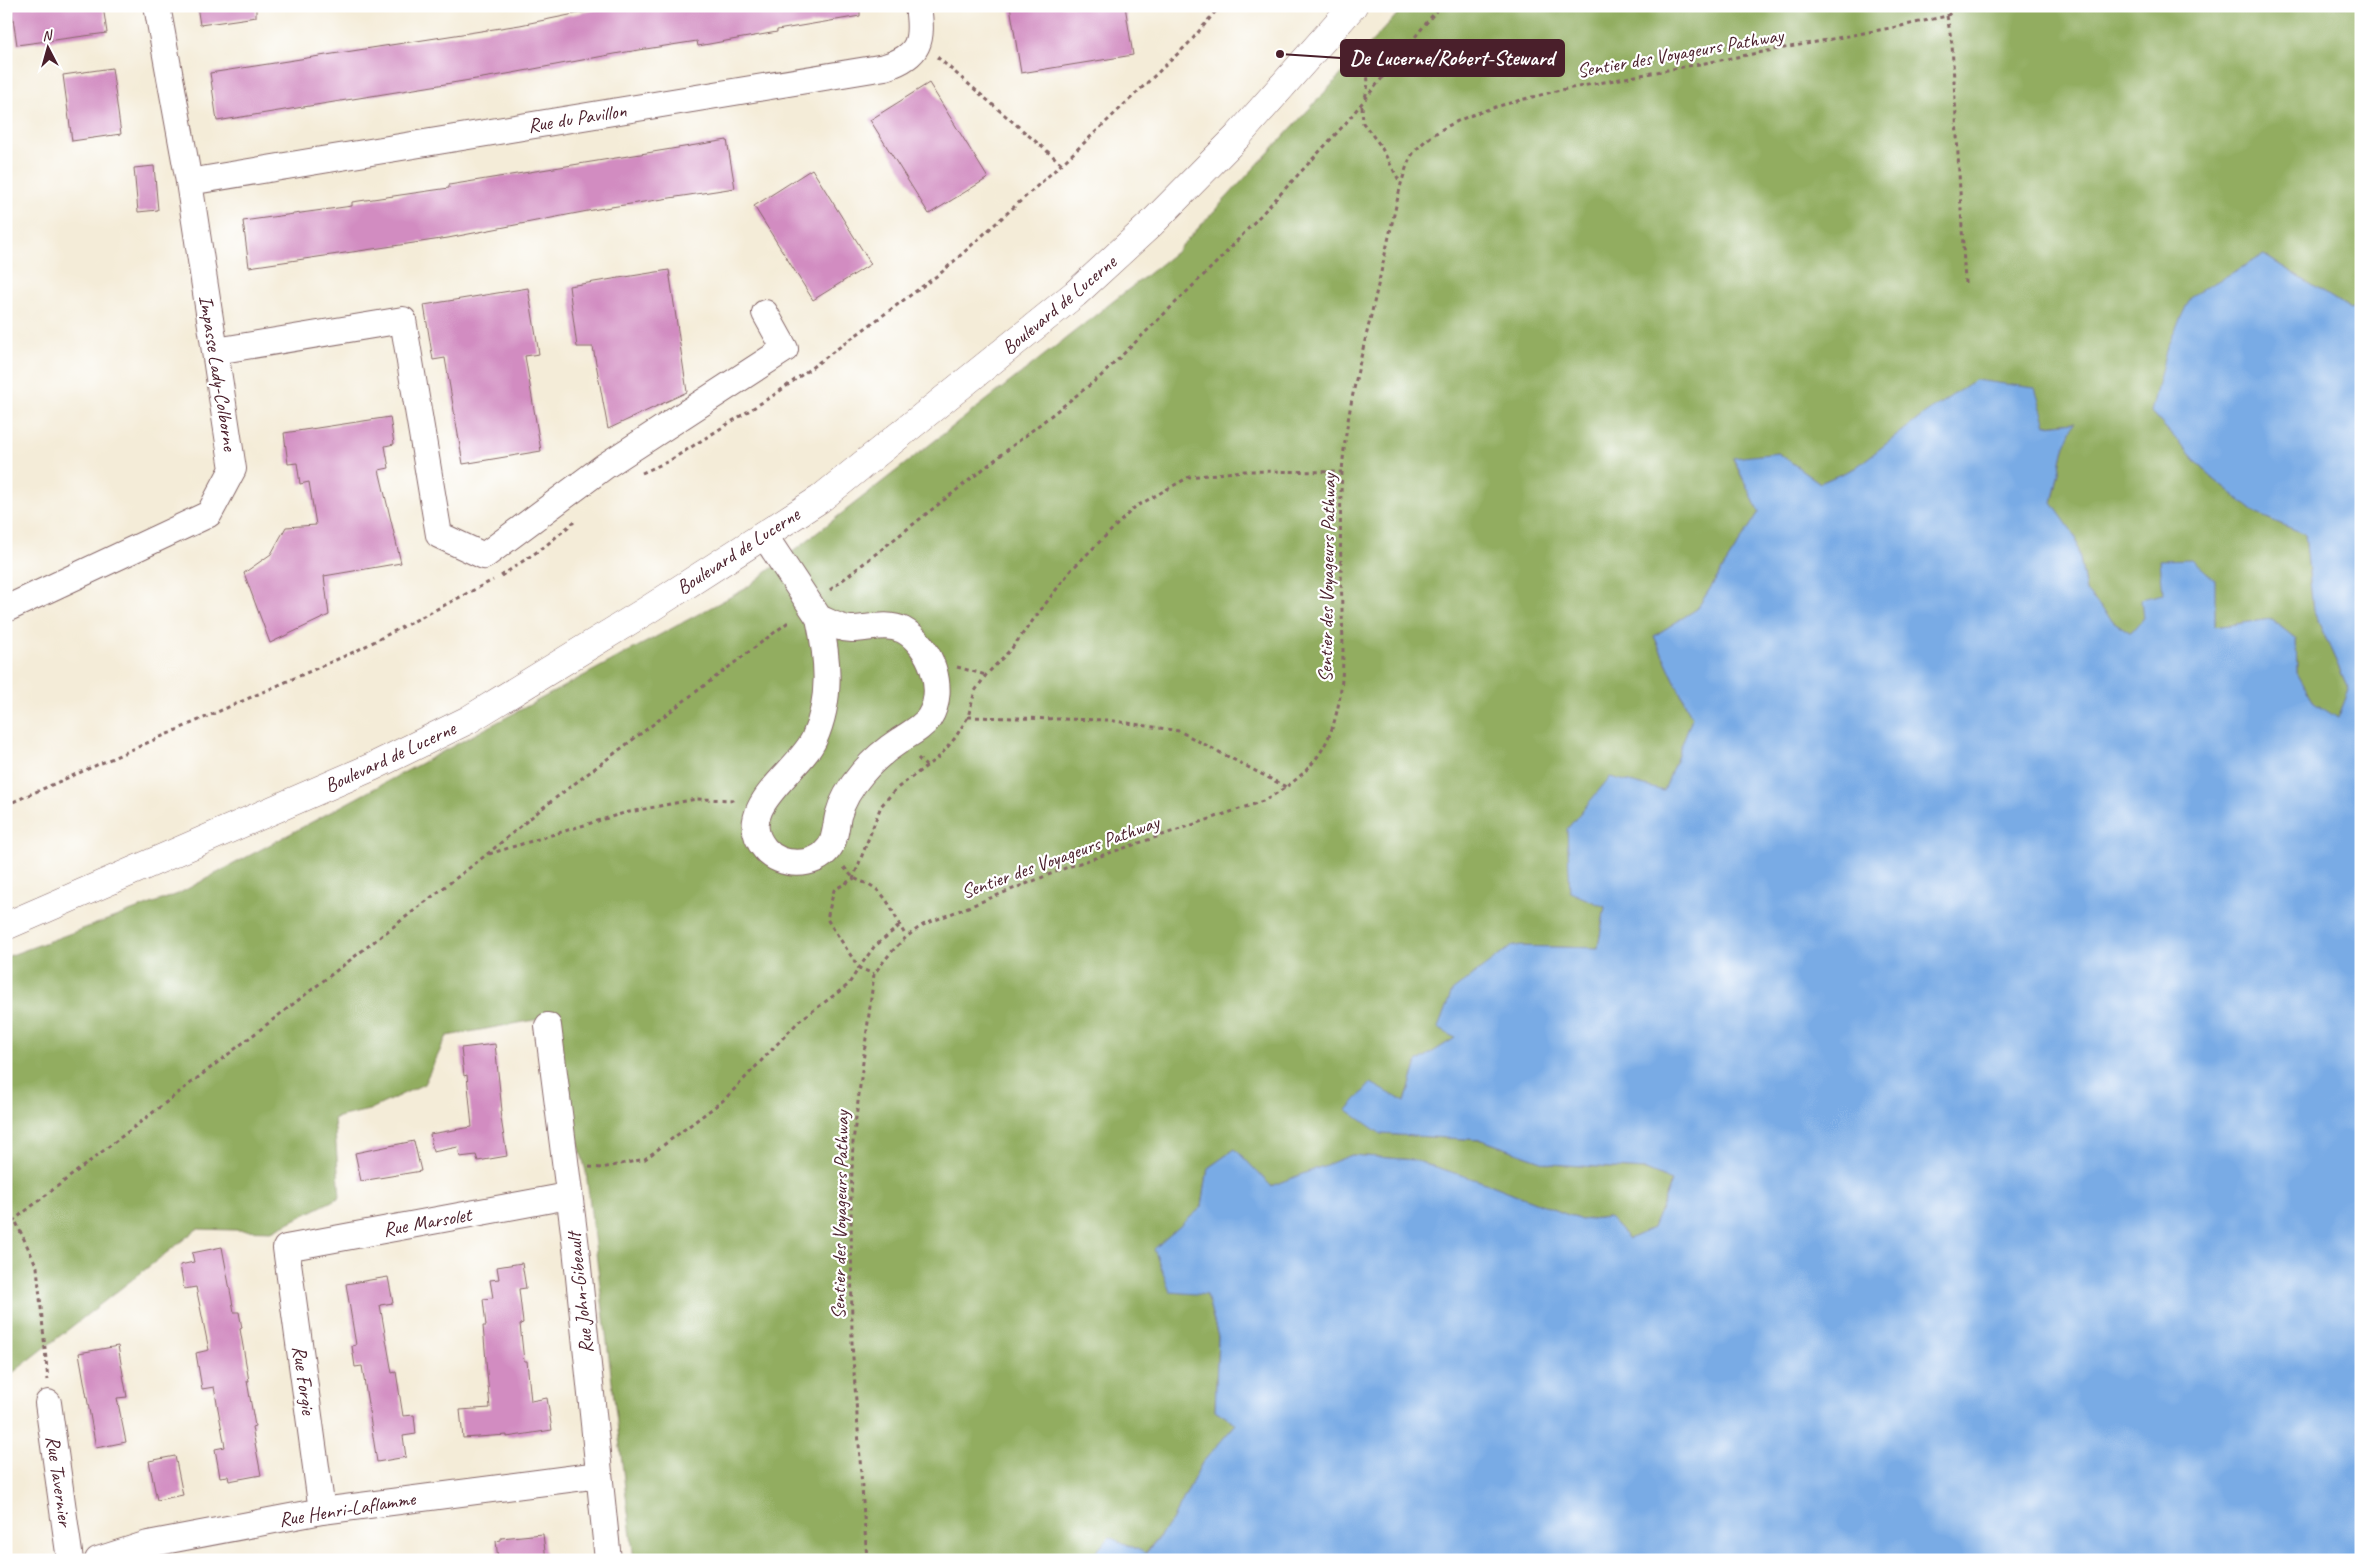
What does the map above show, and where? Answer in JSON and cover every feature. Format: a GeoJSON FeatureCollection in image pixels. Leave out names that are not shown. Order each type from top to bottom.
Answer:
{"type":"FeatureCollection","features":[{"type":"Feature","properties":{"kind":"main road","name":"Boulevard de Lucerne"},"geometry":{"type":"LineString","coordinates":[[6,926],[372,767],[468,720],[764,536],[820,499],[1075,294],[1152,224],[1237,137],[1353,6]]}},
{"type":"Feature","properties":{"kind":"street","name":"Impasse Lady-Colborne"},"geometry":{"type":"LineString","coordinates":[[6,609],[210,514],[233,469],[189,182],[157,6]]}},
{"type":"Feature","properties":{"kind":"street"},"geometry":{"type":"LineString","coordinates":[[918,6],[920,28],[918,45]]}},
{"type":"Feature","properties":{"kind":"street","name":"Rue du Pavillon"},"geometry":{"type":"LineString","coordinates":[[189,182],[884,67],[900,62],[911,55],[918,45]]}},
{"type":"Feature","properties":{"kind":"street"},"geometry":{"type":"LineString","coordinates":[[216,351],[403,320],[439,535],[484,556],[605,466],[786,349],[765,314]]}},
{"type":"Feature","properties":{"kind":"street"},"geometry":{"type":"LineString","coordinates":[[764,536],[815,611],[827,657],[828,679],[826,698],[814,741],[800,760],[763,801],[757,816],[757,834],[765,849],[779,860],[793,863],[808,861],[818,857],[830,848],[840,809],[865,772],[879,754],[929,719],[936,700],[936,680],[930,660],[918,641],[902,629],[889,626],[849,629],[815,611]]}},
{"type":"Feature","properties":{"kind":"street","name":"Rue John-Gibeault"},"geometry":{"type":"LineString","coordinates":[[548,1026],[576,1248],[608,1560]]}},
{"type":"Feature","properties":{"kind":"street","name":"Rue Marsolet"},"geometry":{"type":"LineString","coordinates":[[286,1248],[568,1196]]}},
{"type":"Feature","properties":{"kind":"street","name":"Rue Forgie"},"geometry":{"type":"LineString","coordinates":[[286,1248],[322,1511]]}},
{"type":"Feature","properties":{"kind":"street","name":"Rue Tavernier"},"geometry":{"type":"LineString","coordinates":[[48,1403],[70,1560]]}},
{"type":"Feature","properties":{"kind":"street","name":"Rue Henri-Laflamme"},"geometry":{"type":"LineString","coordinates":[[98,1560],[148,1544],[322,1511],[598,1475]]}},
{"type":"Feature","properties":{"kind":"path"},"geometry":{"type":"LineString","coordinates":[[6,1226],[486,855],[545,806],[815,611],[1102,376],[1222,257],[1362,105],[1440,6]]}},
{"type":"Feature","properties":{"kind":"path"},"geometry":{"type":"LineString","coordinates":[[1958,6],[1947,16],[1952,44],[1965,283]]}},
{"type":"Feature","properties":{"kind":"path","name":"Sentier des Voyageurs Pathway"},"geometry":{"type":"LineString","coordinates":[[867,1560],[852,1342],[851,1199],[853,1142],[874,974],[906,936],[923,925],[1068,867],[1263,801],[1288,788],[1315,761],[1326,744],[1337,712],[1344,670],[1340,532],[1342,472],[1349,417],[1401,184],[1411,156],[1426,141],[1458,122],[1507,104],[1556,91],[1947,16]]}},
{"type":"Feature","properties":{"kind":"path"},"geometry":{"type":"LineString","coordinates":[[1356,37],[1368,74],[1369,86],[1362,105],[1363,123],[1380,145],[1401,184]]}},
{"type":"Feature","properties":{"kind":"path"},"geometry":{"type":"LineString","coordinates":[[918,45],[937,57],[1062,164]]}},
{"type":"Feature","properties":{"kind":"path"},"geometry":{"type":"LineString","coordinates":[[874,974],[859,968],[827,919],[834,890],[852,879],[881,806],[896,788],[940,756],[955,738],[968,718],[975,691],[986,675],[1012,648],[1071,570],[1134,507],[1189,477],[1244,471],[1342,472]]}},
{"type":"Feature","properties":{"kind":"path"},"geometry":{"type":"LineString","coordinates":[[968,718],[1108,720],[1179,731],[1288,788]]}},
{"type":"Feature","properties":{"kind":"path"},"geometry":{"type":"LineString","coordinates":[[486,855],[624,813],[696,799],[763,801]]}},
{"type":"Feature","properties":{"kind":"path"},"geometry":{"type":"LineString","coordinates":[[830,848],[852,879],[876,889],[898,917],[899,926],[906,936]]}},
{"type":"Feature","properties":{"kind":"path"},"geometry":{"type":"LineString","coordinates":[[564,1164],[602,1168],[645,1159],[725,1099],[799,1021],[848,985],[874,947],[899,926]]}},
{"type":"Feature","properties":{"kind":"path"},"geometry":{"type":"LineString","coordinates":[[6,1211],[15,1220],[37,1267],[48,1366],[48,1403]]}},
{"type":"Feature","properties":{"kind":"green space"},"geometry":{"type":"Polygon","coordinates":[[[1405,6],[2361,6],[2361,305],[2350,309],[2264,255],[2151,412],[2210,476],[2257,514],[2305,534],[2313,610],[2349,690],[2338,719],[2314,703],[2297,673],[2296,639],[2271,619],[2215,627],[2214,580],[2164,594],[2131,634],[2114,622],[2086,591],[2076,537],[2052,504],[2064,448],[2074,422],[2046,425],[1926,413],[1855,468],[1820,483],[1778,453],[1733,459],[1759,512],[1697,609],[1654,636],[1692,718],[1664,792],[1605,907],[1598,948],[1512,946],[1455,1038],[1417,1062],[1405,1102],[1381,1134],[1482,1140],[1550,1164],[1646,1170],[1672,1180],[1653,1228],[1629,1239],[1608,1217],[1581,1220],[1489,1184],[1414,1160],[1352,1155],[1271,1187],[1235,1149],[1208,1168],[1202,1207],[1155,1249],[1207,1295],[1218,1337],[1215,1410],[1236,1424],[1202,1463],[1172,1521],[1145,1553],[1110,1537],[1088,1560],[634,1560],[586,1172],[546,1018],[447,1036],[424,1084],[369,1110],[334,1118],[340,1197],[272,1231],[197,1229],[6,1378],[6,957],[178,894],[745,589],[1175,253],[1405,6]]]}},
{"type":"Feature","properties":{"kind":"water"},"geometry":{"type":"Polygon","coordinates":[[[2264,255],[2350,309],[2361,305],[2361,1560],[1088,1560],[1110,1537],[1146,1553],[1172,1521],[1202,1463],[1236,1424],[1215,1410],[1218,1337],[1207,1295],[1170,1292],[1154,1249],[1202,1207],[1208,1168],[1235,1149],[1271,1186],[1352,1155],[1414,1160],[1489,1184],[1581,1220],[1608,1217],[1629,1239],[1653,1228],[1672,1181],[1646,1170],[1550,1164],[1482,1140],[1381,1134],[1347,1110],[1371,1083],[1405,1102],[1417,1062],[1455,1038],[1438,1028],[1452,991],[1512,946],[1598,948],[1605,907],[1570,892],[1567,829],[1610,777],[1664,791],[1692,718],[1654,636],[1697,609],[1759,512],[1733,458],[1778,453],[1820,483],[1855,468],[1926,413],[1975,380],[2035,388],[2046,425],[2075,422],[2064,448],[2052,503],[2076,537],[2086,591],[2114,622],[2131,633],[2143,619],[2141,599],[2163,594],[2160,560],[2192,559],[2215,580],[2215,627],[2271,619],[2296,639],[2297,673],[2314,703],[2338,718],[2349,690],[2313,610],[2305,534],[2257,514],[2210,476],[2151,412],[2167,347],[2191,296],[2264,255]]]}},
{"type":"Feature","properties":{"kind":"building"},"geometry":{"type":"Polygon","coordinates":[[[11,6],[103,6],[107,33],[17,45],[11,6]]]}},
{"type":"Feature","properties":{"kind":"building"},"geometry":{"type":"Polygon","coordinates":[[[197,6],[256,6],[256,17],[200,25],[197,6]]]}},
{"type":"Feature","properties":{"kind":"building"},"geometry":{"type":"Polygon","coordinates":[[[614,6],[860,6],[860,16],[698,46],[697,41],[620,53],[507,74],[217,121],[210,73],[520,25],[614,6]]]}},
{"type":"Feature","properties":{"kind":"building"},"geometry":{"type":"Polygon","coordinates":[[[1010,6],[1125,6],[1133,55],[1021,73],[1010,6]]]}},
{"type":"Feature","properties":{"kind":"building"},"geometry":{"type":"Polygon","coordinates":[[[112,68],[121,134],[72,141],[63,75],[112,68]]]}},
{"type":"Feature","properties":{"kind":"building"},"geometry":{"type":"Polygon","coordinates":[[[929,83],[988,178],[929,214],[870,120],[929,83]]]}},
{"type":"Feature","properties":{"kind":"building"},"geometry":{"type":"Polygon","coordinates":[[[727,140],[735,188],[598,209],[448,238],[249,267],[243,221],[352,206],[352,202],[449,188],[449,185],[727,140]]]}},
{"type":"Feature","properties":{"kind":"building"},"geometry":{"type":"Polygon","coordinates":[[[154,166],[158,210],[138,212],[134,168],[154,166]]]}},
{"type":"Feature","properties":{"kind":"building"},"geometry":{"type":"Polygon","coordinates":[[[812,169],[871,264],[813,300],[754,206],[812,169]]]}},
{"type":"Feature","properties":{"kind":"building"},"geometry":{"type":"Polygon","coordinates":[[[669,270],[687,392],[608,429],[593,347],[577,347],[569,286],[669,270]]]}},
{"type":"Feature","properties":{"kind":"building"},"geometry":{"type":"Polygon","coordinates":[[[528,288],[539,354],[525,356],[541,451],[463,464],[445,358],[433,360],[424,305],[528,288]]]}},
{"type":"Feature","properties":{"kind":"building"},"geometry":{"type":"Polygon","coordinates":[[[390,417],[394,444],[385,446],[389,468],[379,470],[401,563],[324,576],[329,615],[270,643],[244,573],[271,554],[286,527],[316,525],[309,482],[300,484],[297,463],[288,464],[284,433],[390,417]]]}},
{"type":"Feature","properties":{"kind":"building"},"geometry":{"type":"Polygon","coordinates":[[[495,1044],[502,1111],[500,1112],[507,1156],[478,1161],[476,1155],[460,1157],[458,1147],[433,1152],[430,1134],[472,1127],[467,1075],[464,1076],[461,1048],[495,1044]]]}},
{"type":"Feature","properties":{"kind":"building"},"geometry":{"type":"Polygon","coordinates":[[[414,1141],[421,1171],[361,1181],[355,1153],[414,1141]]]}},
{"type":"Feature","properties":{"kind":"building"},"geometry":{"type":"Polygon","coordinates":[[[222,1247],[234,1312],[239,1312],[242,1328],[240,1329],[255,1426],[252,1427],[261,1475],[229,1481],[228,1476],[220,1477],[215,1449],[225,1447],[214,1387],[202,1389],[196,1353],[209,1350],[196,1287],[184,1289],[180,1265],[194,1262],[192,1253],[222,1247]]]}},
{"type":"Feature","properties":{"kind":"building"},"geometry":{"type":"Polygon","coordinates":[[[522,1263],[526,1288],[519,1289],[523,1323],[520,1324],[524,1361],[527,1361],[531,1401],[547,1398],[552,1430],[507,1437],[507,1435],[463,1438],[460,1410],[490,1408],[483,1326],[486,1326],[483,1299],[493,1298],[490,1280],[499,1279],[497,1267],[522,1263]]]}},
{"type":"Feature","properties":{"kind":"building"},"geometry":{"type":"Polygon","coordinates":[[[388,1277],[393,1303],[380,1305],[392,1373],[396,1372],[403,1416],[414,1415],[416,1434],[403,1436],[406,1457],[377,1462],[362,1366],[355,1367],[352,1346],[356,1345],[346,1284],[388,1277]]]}},
{"type":"Feature","properties":{"kind":"building"},"geometry":{"type":"Polygon","coordinates":[[[118,1346],[127,1397],[117,1398],[126,1442],[96,1448],[79,1353],[118,1346]]]}},
{"type":"Feature","properties":{"kind":"building"},"geometry":{"type":"Polygon","coordinates":[[[175,1456],[183,1495],[157,1500],[149,1461],[175,1456]]]}},
{"type":"Feature","properties":{"kind":"building"},"geometry":{"type":"Polygon","coordinates":[[[543,1534],[546,1560],[498,1560],[496,1541],[501,1540],[501,1538],[543,1534]]]}},
{"type":"Feature","properties":{"kind":"place","name":"De Lucerne/Robert-Steward"},"geometry":{"type":"Point","coordinates":[1280,54]}}]}
